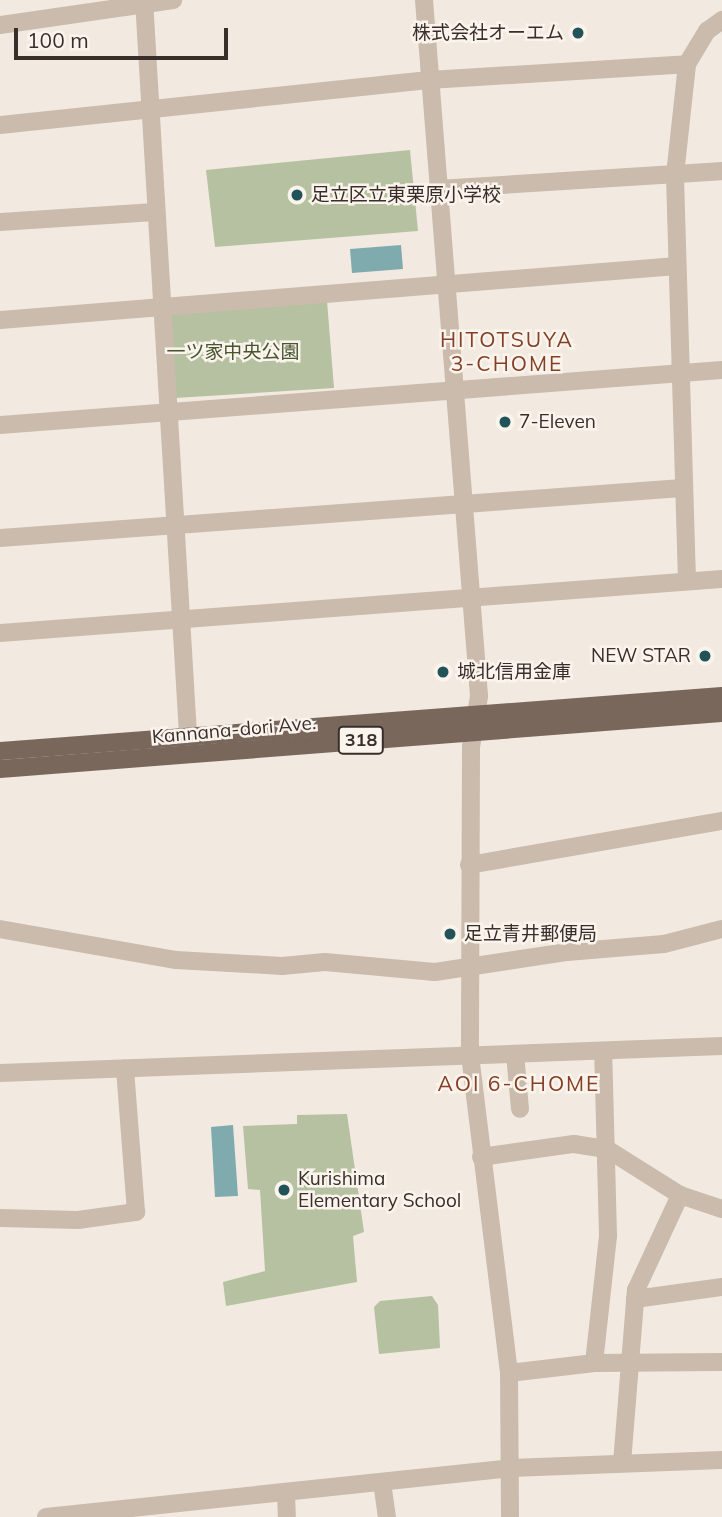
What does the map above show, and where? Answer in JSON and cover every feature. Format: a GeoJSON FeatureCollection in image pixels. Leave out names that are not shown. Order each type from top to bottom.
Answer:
{"type":"FeatureCollection","features":[{"type":"Feature","properties":{"kind":"main road","name":"Kannana-dori Ave."},"geometry":{"type":"LineString","coordinates":[[0,751],[722,695]]}},
{"type":"Feature","properties":{"kind":"main road","name":"Kannana-dori Ave."},"geometry":{"type":"LineString","coordinates":[[0,769],[722,713]]}},
{"type":"Feature","properties":{"kind":"street"},"geometry":{"type":"LineString","coordinates":[[0,25],[144,2],[173,0]]}},
{"type":"Feature","properties":{"kind":"street"},"geometry":{"type":"LineString","coordinates":[[424,0],[478,712],[473,731],[469,865],[470,1055],[509,1373],[510,1517]]}},
{"type":"Feature","properties":{"kind":"street"},"geometry":{"type":"LineString","coordinates":[[144,2],[172,526],[188,735]]}},
{"type":"Feature","properties":{"kind":"street"},"geometry":{"type":"LineString","coordinates":[[687,581],[682,488],[675,175],[687,64],[707,30],[722,20]]}},
{"type":"Feature","properties":{"kind":"street"},"geometry":{"type":"LineString","coordinates":[[0,125],[429,80],[687,64]]}},
{"type":"Feature","properties":{"kind":"street"},"geometry":{"type":"LineString","coordinates":[[438,189],[722,172]]}},
{"type":"Feature","properties":{"kind":"street"},"geometry":{"type":"LineString","coordinates":[[0,222],[155,212]]}},
{"type":"Feature","properties":{"kind":"street"},"geometry":{"type":"LineString","coordinates":[[0,320],[677,266]]}},
{"type":"Feature","properties":{"kind":"street"},"geometry":{"type":"LineString","coordinates":[[0,425],[722,370]]}},
{"type":"Feature","properties":{"kind":"street"},"geometry":{"type":"LineString","coordinates":[[0,538],[682,488]]}},
{"type":"Feature","properties":{"kind":"street"},"geometry":{"type":"LineString","coordinates":[[0,633],[722,579]]}},
{"type":"Feature","properties":{"kind":"street"},"geometry":{"type":"LineString","coordinates":[[469,865],[722,821]]}},
{"type":"Feature","properties":{"kind":"street"},"geometry":{"type":"LineString","coordinates":[[0,929],[176,960],[282,965],[325,962],[412,972],[469,968],[557,953],[664,944],[722,929]]}},
{"type":"Feature","properties":{"kind":"street"},"geometry":{"type":"LineString","coordinates":[[0,1073],[722,1046]]}},
{"type":"Feature","properties":{"kind":"street"},"geometry":{"type":"LineString","coordinates":[[594,1363],[608,1236],[603,1051]]}},
{"type":"Feature","properties":{"kind":"street"},"geometry":{"type":"LineString","coordinates":[[515,1054],[520,1109]]}},
{"type":"Feature","properties":{"kind":"street"},"geometry":{"type":"LineString","coordinates":[[0,1218],[78,1220],[136,1212],[125,1068]]}},
{"type":"Feature","properties":{"kind":"street"},"geometry":{"type":"LineString","coordinates":[[481,1157],[574,1144],[607,1149],[680,1195],[722,1209]]}},
{"type":"Feature","properties":{"kind":"street"},"geometry":{"type":"LineString","coordinates":[[622,1463],[627,1363],[635,1300],[680,1195]]}},
{"type":"Feature","properties":{"kind":"street"},"geometry":{"type":"LineString","coordinates":[[635,1300],[722,1287]]}},
{"type":"Feature","properties":{"kind":"street"},"geometry":{"type":"LineString","coordinates":[[509,1373],[594,1363],[722,1363]]}},
{"type":"Feature","properties":{"kind":"street"},"geometry":{"type":"LineString","coordinates":[[46,1517],[511,1468],[622,1463],[722,1463]]}},
{"type":"Feature","properties":{"kind":"street"},"geometry":{"type":"LineString","coordinates":[[382,1482],[387,1517]]}},
{"type":"Feature","properties":{"kind":"street"},"geometry":{"type":"LineString","coordinates":[[286,1493],[287,1517]]}},
{"type":"Feature","properties":{"kind":"green space"},"geometry":{"type":"Polygon","coordinates":[[[410,150],[418,231],[215,247],[206,170],[410,150]]]}},
{"type":"Feature","properties":{"kind":"green space","name":"一ツ家中央公園"},"geometry":{"type":"Polygon","coordinates":[[[327,301],[334,388],[175,398],[169,315],[327,301]]]}},
{"type":"Feature","properties":{"kind":"green space"},"geometry":{"type":"Polygon","coordinates":[[[347,1114],[364,1232],[353,1236],[357,1282],[226,1306],[223,1282],[265,1271],[260,1190],[248,1189],[243,1126],[297,1124],[297,1115],[347,1114]]]}},
{"type":"Feature","properties":{"kind":"green space"},"geometry":{"type":"Polygon","coordinates":[[[432,1296],[438,1305],[440,1348],[379,1354],[374,1307],[380,1301],[432,1296]]]}},
{"type":"Feature","properties":{"kind":"water"},"geometry":{"type":"Polygon","coordinates":[[[401,245],[403,269],[352,273],[350,249],[401,245]]]}},
{"type":"Feature","properties":{"kind":"water"},"geometry":{"type":"Polygon","coordinates":[[[233,1125],[238,1196],[215,1197],[211,1127],[233,1125]]]}},
{"type":"Feature","properties":{"kind":"place","name":"株式会社オーエム"},"geometry":{"type":"Point","coordinates":[578,33]}},
{"type":"Feature","properties":{"kind":"place","name":"足立区立東栗原小学校"},"geometry":{"type":"Point","coordinates":[297,195]}},
{"type":"Feature","properties":{"kind":"place","name":"7-Eleven"},"geometry":{"type":"Point","coordinates":[505,422]}},
{"type":"Feature","properties":{"kind":"place","name":"NEW STAR"},"geometry":{"type":"Point","coordinates":[705,656]}},
{"type":"Feature","properties":{"kind":"place","name":"城北信用金庫"},"geometry":{"type":"Point","coordinates":[443,672]}},
{"type":"Feature","properties":{"kind":"place","name":"足立青井郵便局"},"geometry":{"type":"Point","coordinates":[450,934]}},
{"type":"Feature","properties":{"kind":"place","name":"Kurishima Elementary School"},"geometry":{"type":"Point","coordinates":[284,1190]}},
{"type":"Feature","properties":{"kind":"district","name":"HITOTSUYA 3-CHOME"},"geometry":{"type":"Point","coordinates":[507,351]}},
{"type":"Feature","properties":{"kind":"district","name":"AOI 6-CHOME"},"geometry":{"type":"Point","coordinates":[519,1083]}}]}
